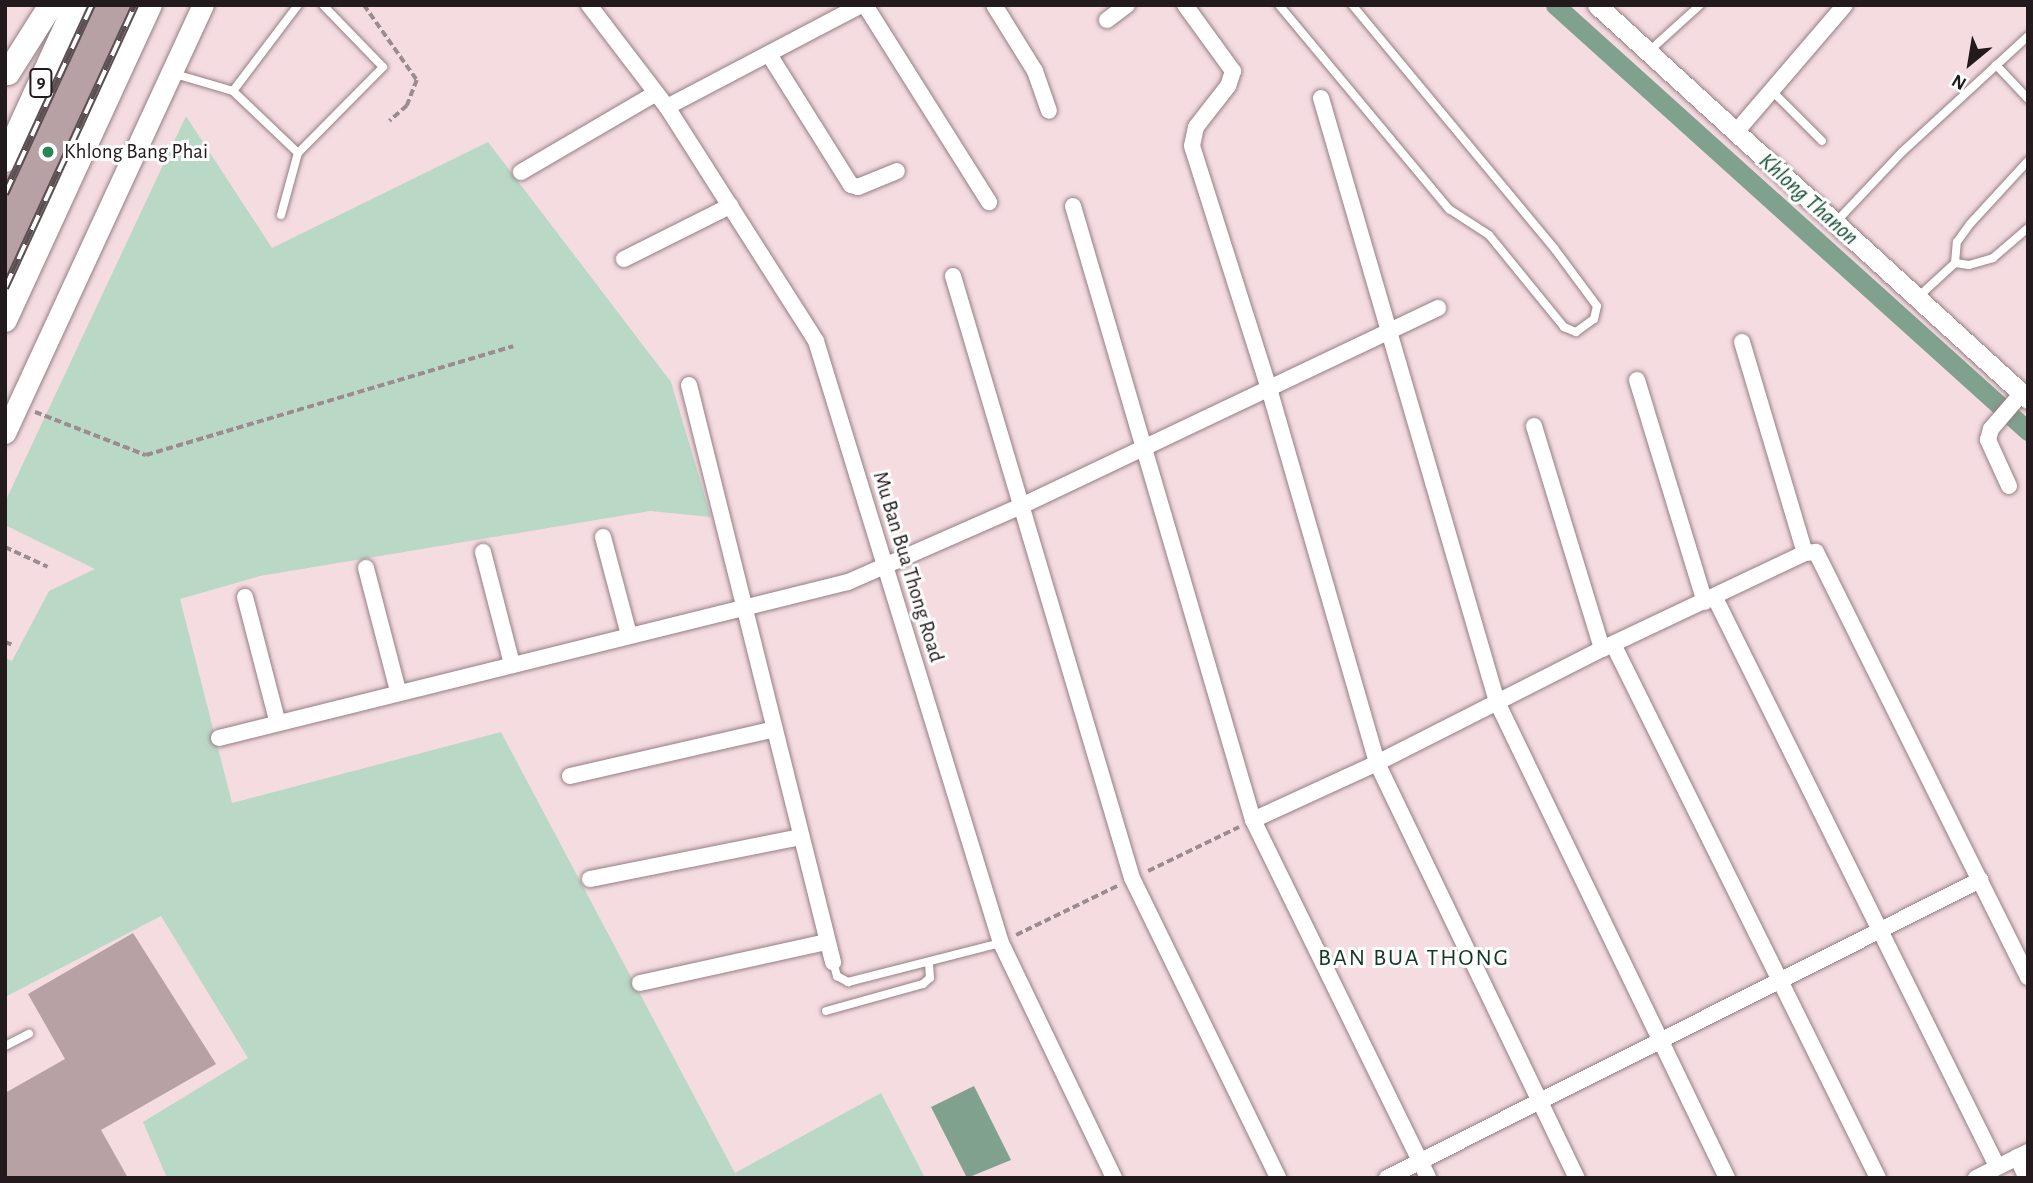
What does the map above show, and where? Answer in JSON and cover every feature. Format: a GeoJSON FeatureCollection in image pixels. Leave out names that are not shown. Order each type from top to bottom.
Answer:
{"type":"FeatureCollection","features":[{"type":"Feature","properties":{"kind":"highway"},"geometry":{"type":"LineString","coordinates":[[7,76],[51,5]]}},
{"type":"Feature","properties":{"kind":"highway","name":"9"},"geometry":{"type":"LineString","coordinates":[[5,160],[76,5]]}},
{"type":"Feature","properties":{"kind":"highway"},"geometry":{"type":"LineString","coordinates":[[5,320],[150,5]]}},
{"type":"Feature","properties":{"kind":"main road"},"geometry":{"type":"LineString","coordinates":[[7,76],[39,5]]}},
{"type":"Feature","properties":{"kind":"main road"},"geometry":{"type":"LineString","coordinates":[[5,433],[203,5]]}},
{"type":"Feature","properties":{"kind":"main road"},"geometry":{"type":"LineString","coordinates":[[5,423],[29,381]]}},
{"type":"Feature","properties":{"kind":"street","name":"Mu Ban Bua Thong Road"},"geometry":{"type":"LineString","coordinates":[[589,5],[667,107],[816,341],[1001,943],[1114,1178]]}},
{"type":"Feature","properties":{"kind":"street"},"geometry":{"type":"LineString","coordinates":[[667,107],[770,56],[863,5],[989,202]]}},
{"type":"Feature","properties":{"kind":"street"},"geometry":{"type":"LineString","coordinates":[[994,5],[1035,71],[1049,111]]}},
{"type":"Feature","properties":{"kind":"street"},"geometry":{"type":"LineString","coordinates":[[1107,20],[1127,5]]}},
{"type":"Feature","properties":{"kind":"street"},"geometry":{"type":"LineString","coordinates":[[1185,5],[1233,71],[1228,86],[1196,127],[1192,146],[1268,385],[1377,764],[1577,1178]]}},
{"type":"Feature","properties":{"kind":"street"},"geometry":{"type":"LineString","coordinates":[[1597,5],[1917,298],[2020,400],[1991,429],[1991,450],[2009,486]]}},
{"type":"Feature","properties":{"kind":"street"},"geometry":{"type":"LineString","coordinates":[[1736,132],[1845,5]]}},
{"type":"Feature","properties":{"kind":"street"},"geometry":{"type":"LineString","coordinates":[[770,56],[851,185],[858,187],[897,171]]}},
{"type":"Feature","properties":{"kind":"street"},"geometry":{"type":"LineString","coordinates":[[522,172],[656,93]]}},
{"type":"Feature","properties":{"kind":"street"},"geometry":{"type":"LineString","coordinates":[[1321,98],[1497,702],[1727,1178]]}},
{"type":"Feature","properties":{"kind":"street"},"geometry":{"type":"LineString","coordinates":[[624,259],[730,206]]}},
{"type":"Feature","properties":{"kind":"street"},"geometry":{"type":"LineString","coordinates":[[1073,206],[1253,820],[1428,1178]]}},
{"type":"Feature","properties":{"kind":"street"},"geometry":{"type":"LineString","coordinates":[[953,276],[1019,507],[1132,878],[1278,1178]]}},
{"type":"Feature","properties":{"kind":"street"},"geometry":{"type":"LineString","coordinates":[[219,738],[276,720],[848,582],[1144,449],[1268,385],[1438,308]]}},
{"type":"Feature","properties":{"kind":"street"},"geometry":{"type":"LineString","coordinates":[[1742,342],[1805,553]]}},
{"type":"Feature","properties":{"kind":"street"},"geometry":{"type":"LineString","coordinates":[[1637,380],[1710,600],[1882,933],[1997,1167]]}},
{"type":"Feature","properties":{"kind":"street"},"geometry":{"type":"LineString","coordinates":[[689,385],[833,962]]}},
{"type":"Feature","properties":{"kind":"street"},"geometry":{"type":"LineString","coordinates":[[1534,426],[1607,646],[1781,982],[1878,1178]]}},
{"type":"Feature","properties":{"kind":"street"},"geometry":{"type":"LineString","coordinates":[[603,537],[629,635]]}},
{"type":"Feature","properties":{"kind":"street"},"geometry":{"type":"LineString","coordinates":[[483,552],[512,664]]}},
{"type":"Feature","properties":{"kind":"street"},"geometry":{"type":"LineString","coordinates":[[1253,820],[1377,764],[1607,646],[1710,600],[1805,553],[1816,552],[1824,560],[2028,978]]}},
{"type":"Feature","properties":{"kind":"street"},"geometry":{"type":"LineString","coordinates":[[366,568],[398,691]]}},
{"type":"Feature","properties":{"kind":"street"},"geometry":{"type":"LineString","coordinates":[[245,597],[276,720]]}},
{"type":"Feature","properties":{"kind":"street"},"geometry":{"type":"LineString","coordinates":[[569,776],[775,729]]}},
{"type":"Feature","properties":{"kind":"street"},"geometry":{"type":"LineString","coordinates":[[590,880],[801,837]]}},
{"type":"Feature","properties":{"kind":"street"},"geometry":{"type":"LineString","coordinates":[[1387,1178],[1540,1103],[1660,1039],[1882,933],[1980,880]]}},
{"type":"Feature","properties":{"kind":"street"},"geometry":{"type":"LineString","coordinates":[[640,984],[827,942]]}},
{"type":"Feature","properties":{"kind":"street"},"geometry":{"type":"LineString","coordinates":[[1976,1178],[2022,1155],[2027,1178]]}},
{"type":"Feature","properties":{"kind":"lane"},"geometry":{"type":"LineString","coordinates":[[233,91],[298,5]]}},
{"type":"Feature","properties":{"kind":"lane"},"geometry":{"type":"LineString","coordinates":[[281,215],[298,153],[383,67],[323,5]]}},
{"type":"Feature","properties":{"kind":"lane"},"geometry":{"type":"LineString","coordinates":[[1279,5],[1449,209],[1489,235],[1564,327],[1576,332],[1594,319],[1597,306],[1554,248],[1352,5]]}},
{"type":"Feature","properties":{"kind":"lane"},"geometry":{"type":"LineString","coordinates":[[1648,52],[1700,5]]}},
{"type":"Feature","properties":{"kind":"lane"},"geometry":{"type":"LineString","coordinates":[[1835,223],[1902,152],[2028,36]]}},
{"type":"Feature","properties":{"kind":"lane"},"geometry":{"type":"LineString","coordinates":[[1996,65],[2028,99]]}},
{"type":"Feature","properties":{"kind":"lane"},"geometry":{"type":"LineString","coordinates":[[172,73],[233,91],[298,153]]}},
{"type":"Feature","properties":{"kind":"lane"},"geometry":{"type":"LineString","coordinates":[[1771,90],[1822,141]]}},
{"type":"Feature","properties":{"kind":"lane"},"geometry":{"type":"LineString","coordinates":[[1917,298],[1955,263],[1957,243],[1970,224],[2028,161]]}},
{"type":"Feature","properties":{"kind":"lane"},"geometry":{"type":"LineString","coordinates":[[1955,263],[1969,265],[1993,258],[2028,228]]}},
{"type":"Feature","properties":{"kind":"lane"},"geometry":{"type":"LineString","coordinates":[[833,962],[837,976],[848,982],[1001,943]]}},
{"type":"Feature","properties":{"kind":"lane"},"geometry":{"type":"LineString","coordinates":[[826,1011],[923,984],[931,974],[929,963]]}},
{"type":"Feature","properties":{"kind":"lane"},"geometry":{"type":"LineString","coordinates":[[5,1046],[29,1034]]}},
{"type":"Feature","properties":{"kind":"path"},"geometry":{"type":"LineString","coordinates":[[18,405],[146,454],[513,346]]}},
{"type":"Feature","properties":{"kind":"path"},"geometry":{"type":"LineString","coordinates":[[5,547],[48,568]]}},
{"type":"Feature","properties":{"kind":"path"},"geometry":{"type":"LineString","coordinates":[[5,642],[13,645]]}},
{"type":"Feature","properties":{"kind":"shaded area"},"geometry":{"type":"Polygon","coordinates":[[[186,116],[272,248],[488,142],[671,382],[711,517],[650,511],[260,576],[180,599],[232,803],[501,732],[735,1173],[881,1093],[925,1178],[167,1178],[143,1122],[248,1058],[161,916],[5,997],[5,658],[12,661],[49,591],[95,569],[5,525],[5,502],[186,116]]]}},
{"type":"Feature","properties":{"kind":"shaded area"},"geometry":{"type":"Polygon","coordinates":[[[974,1086],[1011,1160],[967,1178],[931,1107],[974,1086]]]}},
{"type":"Feature","properties":{"kind":"building","name":"Khlong Bang Phai"},"geometry":{"type":"Polygon","coordinates":[[[91,5],[134,5],[5,284],[5,177],[19,166],[91,5]]]}},
{"type":"Feature","properties":{"kind":"building"},"geometry":{"type":"Polygon","coordinates":[[[133,933],[216,1064],[101,1130],[128,1178],[5,1178],[5,1093],[65,1059],[28,994],[133,933]]]}},
{"type":"Feature","properties":{"kind":"waterway","name":"Khlong Thanon"},"geometry":{"type":"LineString","coordinates":[[1555,5],[2028,431]]}},
{"type":"Feature","properties":{"kind":"railway"},"geometry":{"type":"LineString","coordinates":[[5,194],[92,5]]}},
{"type":"Feature","properties":{"kind":"railway"},"geometry":{"type":"LineString","coordinates":[[5,288],[135,5]]}},
{"type":"Feature","properties":{"kind":"place","name":"Khlong Bang Phai"},"geometry":{"type":"Point","coordinates":[48,152]}},
{"type":"Feature","properties":{"kind":"district","name":"BAN BUA THONG"},"geometry":{"type":"Point","coordinates":[1414,959]}}]}
